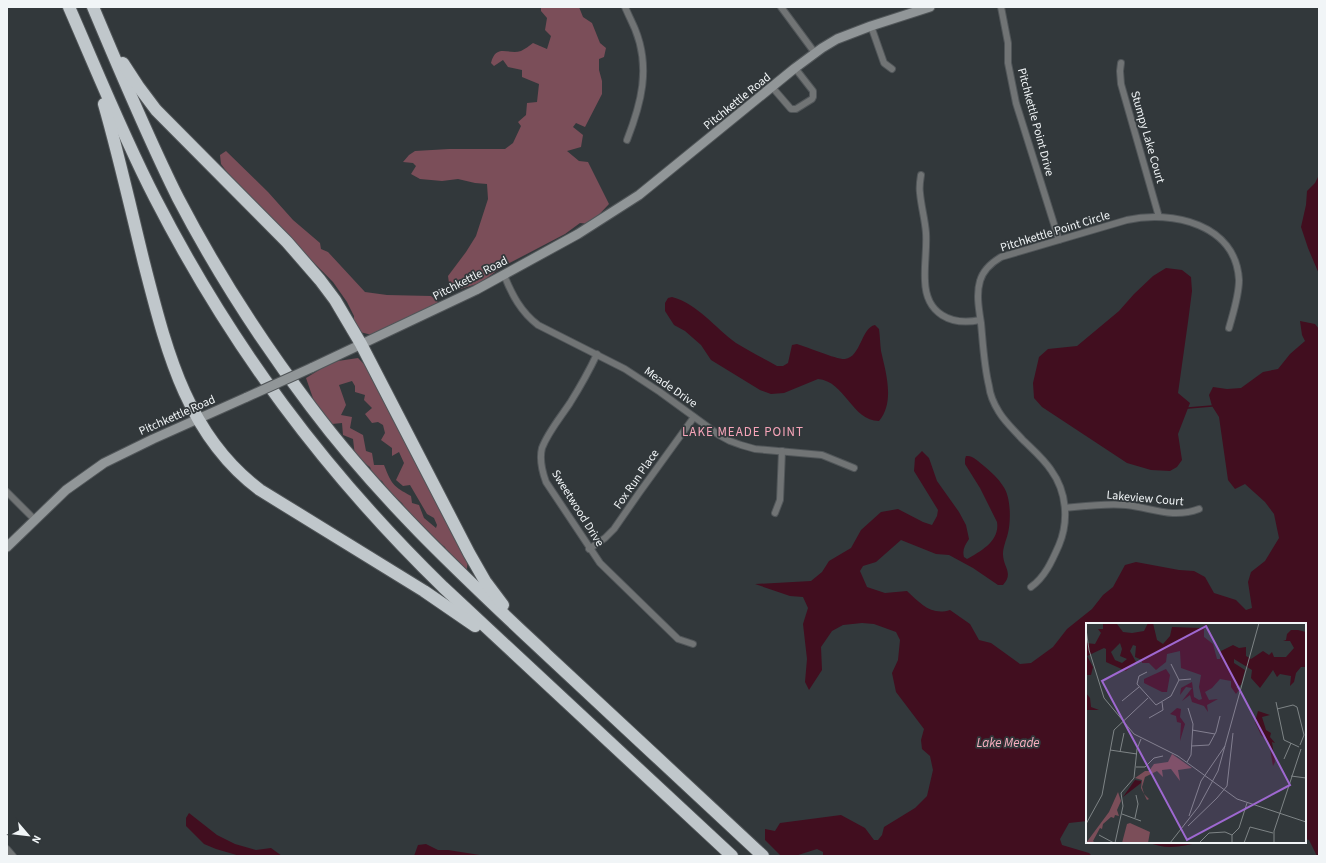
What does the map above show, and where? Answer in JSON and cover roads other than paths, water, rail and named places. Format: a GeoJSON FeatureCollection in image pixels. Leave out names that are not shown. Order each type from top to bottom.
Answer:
{"type":"FeatureCollection","features":[{"type":"Feature","properties":{"kind":"highway"},"geometry":{"type":"LineString","coordinates":[[69,7],[143,176],[183,252],[230,329],[285,409],[335,471],[386,530],[443,587],[732,856]]}},
{"type":"Feature","properties":{"kind":"highway"},"geometry":{"type":"LineString","coordinates":[[93,7],[120,57],[148,100],[306,262],[335,300],[361,344],[485,581],[505,607],[547,655]]}},
{"type":"Feature","properties":{"kind":"highway"},"geometry":{"type":"LineString","coordinates":[[93,7],[141,120],[179,199],[222,277],[264,341],[311,407],[373,483],[436,551],[763,856]]}},
{"type":"Feature","properties":{"kind":"highway"},"geometry":{"type":"LineString","coordinates":[[91,57],[114,138],[158,315],[174,366],[197,419],[206,434],[224,458],[255,486],[444,603],[536,674]]}},
{"type":"Feature","properties":{"kind":"main road","name":"Pitchkettle Road"},"geometry":{"type":"LineString","coordinates":[[7,547],[77,481],[104,463],[311,368],[476,290],[504,275],[578,234],[627,203],[687,157],[794,68],[837,39],[871,26],[930,7]]}},
{"type":"Feature","properties":{"kind":"street"},"geometry":{"type":"LineString","coordinates":[[625,7],[636,30],[640,45],[644,84],[641,101],[627,140]]}},
{"type":"Feature","properties":{"kind":"street"},"geometry":{"type":"LineString","coordinates":[[781,7],[815,53]]}},
{"type":"Feature","properties":{"kind":"street","name":"Pitchkettle Point Drive"},"geometry":{"type":"LineString","coordinates":[[1001,7],[1005,27],[1012,87],[1058,240]]}},
{"type":"Feature","properties":{"kind":"street"},"geometry":{"type":"LineString","coordinates":[[871,26],[884,63],[892,69]]}},
{"type":"Feature","properties":{"kind":"street","name":"Stumpy Lake Court"},"geometry":{"type":"LineString","coordinates":[[1121,63],[1121,84],[1159,217]]}},
{"type":"Feature","properties":{"kind":"street"},"geometry":{"type":"LineString","coordinates":[[772,87],[789,107],[793,109],[796,109],[812,99],[813,91],[794,68]]}},
{"type":"Feature","properties":{"kind":"street"},"geometry":{"type":"LineString","coordinates":[[921,175],[920,195],[926,234],[924,279],[927,295],[937,312],[949,319],[966,322],[980,320]]}},
{"type":"Feature","properties":{"kind":"street","name":"Pitchkettle Point Circle"},"geometry":{"type":"LineString","coordinates":[[1031,587],[1042,577],[1056,553],[1064,530],[1065,508],[1060,487],[1052,471],[1006,422],[995,405],[989,387],[980,320],[978,289],[982,275],[990,264],[1001,257],[1127,220],[1145,217],[1159,217],[1183,220],[1205,228],[1220,238],[1229,249],[1236,265],[1238,273],[1238,287],[1229,328]]}},
{"type":"Feature","properties":{"kind":"street","name":"Meade Drive"},"geometry":{"type":"LineString","coordinates":[[504,275],[519,306],[530,319],[543,328],[597,354],[642,379],[719,435],[741,445],[755,449],[822,455],[854,468]]}},
{"type":"Feature","properties":{"kind":"street","name":"Sweetwood Drive"},"geometry":{"type":"LineString","coordinates":[[597,354],[586,375],[547,436],[540,459],[542,471],[546,482],[589,549],[600,563],[678,639],[693,644]]}},
{"type":"Feature","properties":{"kind":"street","name":"Fox Run Place"},"geometry":{"type":"LineString","coordinates":[[589,549],[605,538],[614,529],[694,417]]}},
{"type":"Feature","properties":{"kind":"street"},"geometry":{"type":"LineString","coordinates":[[775,513],[780,500],[782,451]]}},
{"type":"Feature","properties":{"kind":"street"},"geometry":{"type":"LineString","coordinates":[[7,492],[35,520]]}},
{"type":"Feature","properties":{"kind":"street","name":"Lakeview Court"},"geometry":{"type":"LineString","coordinates":[[1065,508],[1127,505],[1159,512],[1182,514],[1198,509]]}},
{"type":"Feature","properties":{"kind":"street"},"geometry":{"type":"LineString","coordinates":[[7,850],[13,856]]}},
{"type":"Feature","properties":{"kind":"water"},"geometry":{"type":"Polygon","coordinates":[[[1319,175],[1319,274],[1301,227],[1306,205],[1307,191],[1315,183],[1319,175]]]}},
{"type":"Feature","properties":{"kind":"water"},"geometry":{"type":"Polygon","coordinates":[[[1166,268],[1182,270],[1191,277],[1192,291],[1178,393],[1190,403],[1178,434],[1182,460],[1177,467],[1170,471],[1151,470],[1127,463],[1042,407],[1034,398],[1033,383],[1039,357],[1048,349],[1077,346],[1119,311],[1153,276],[1166,268]]]}},
{"type":"Feature","properties":{"kind":"water"},"geometry":{"type":"Polygon","coordinates":[[[672,297],[690,305],[736,343],[777,366],[783,366],[788,363],[792,345],[797,344],[836,358],[845,359],[850,357],[858,348],[870,327],[875,325],[879,329],[881,351],[888,387],[887,405],[884,413],[879,421],[862,415],[835,386],[827,381],[818,379],[784,393],[771,394],[760,390],[711,360],[701,345],[685,331],[674,325],[665,311],[665,303],[668,298],[672,297]]]}},
{"type":"Feature","properties":{"kind":"water","name":"Lake Meade"},"geometry":{"type":"Polygon","coordinates":[[[1300,321],[1315,324],[1319,329],[1319,856],[1317,856],[1309,840],[1306,839],[1306,623],[1086,623],[1086,821],[1069,823],[1060,839],[1062,845],[1089,853],[1092,856],[823,856],[823,852],[817,849],[795,856],[781,856],[765,840],[765,829],[775,831],[780,823],[841,815],[865,828],[874,840],[878,840],[882,835],[884,827],[915,808],[927,796],[933,770],[930,756],[922,749],[921,740],[924,729],[896,692],[892,673],[898,660],[900,640],[896,632],[874,624],[862,623],[843,625],[832,631],[821,647],[822,670],[809,690],[805,682],[807,659],[803,624],[808,608],[803,597],[790,596],[755,584],[811,581],[822,572],[829,561],[851,548],[861,530],[881,512],[898,509],[932,525],[937,516],[938,510],[914,471],[915,458],[922,451],[929,458],[937,481],[959,512],[966,525],[969,539],[963,552],[964,557],[967,559],[978,553],[993,540],[996,535],[997,522],[980,488],[965,464],[966,456],[978,461],[999,480],[1006,490],[1010,515],[1003,559],[1008,577],[1003,585],[998,585],[973,568],[949,555],[936,554],[901,540],[876,562],[863,566],[860,571],[867,587],[885,593],[907,591],[921,604],[931,610],[950,610],[970,624],[979,640],[991,643],[1020,664],[1031,663],[1053,647],[1067,629],[1092,609],[1103,595],[1113,587],[1125,565],[1136,562],[1179,570],[1194,571],[1205,577],[1214,593],[1236,600],[1246,610],[1252,608],[1248,582],[1251,572],[1265,561],[1279,538],[1274,514],[1265,502],[1245,484],[1235,489],[1228,480],[1219,417],[1212,406],[1209,395],[1213,387],[1227,389],[1241,388],[1263,372],[1278,369],[1290,354],[1305,341],[1302,335],[1300,321]]]}},
{"type":"Feature","properties":{"kind":"water"},"geometry":{"type":"Polygon","coordinates":[[[189,813],[217,835],[235,844],[256,850],[271,848],[282,856],[240,856],[204,844],[186,826],[186,818],[189,813]]]}},
{"type":"Feature","properties":{"kind":"water"},"geometry":{"type":"Polygon","coordinates":[[[1150,843],[1195,843],[1174,847],[1154,845],[1150,843]]]}},
{"type":"Feature","properties":{"kind":"water"},"geometry":{"type":"Polygon","coordinates":[[[426,844],[438,850],[448,850],[486,856],[414,856],[418,845],[426,844]]]}},
{"type":"Feature","properties":{"kind":"waterway"},"geometry":{"type":"LineString","coordinates":[[1188,408],[1212,406]]}},
{"type":"Feature","properties":{"kind":"district","name":"LAKE MEADE POINT"},"geometry":{"type":"Point","coordinates":[743,431]}}]}
